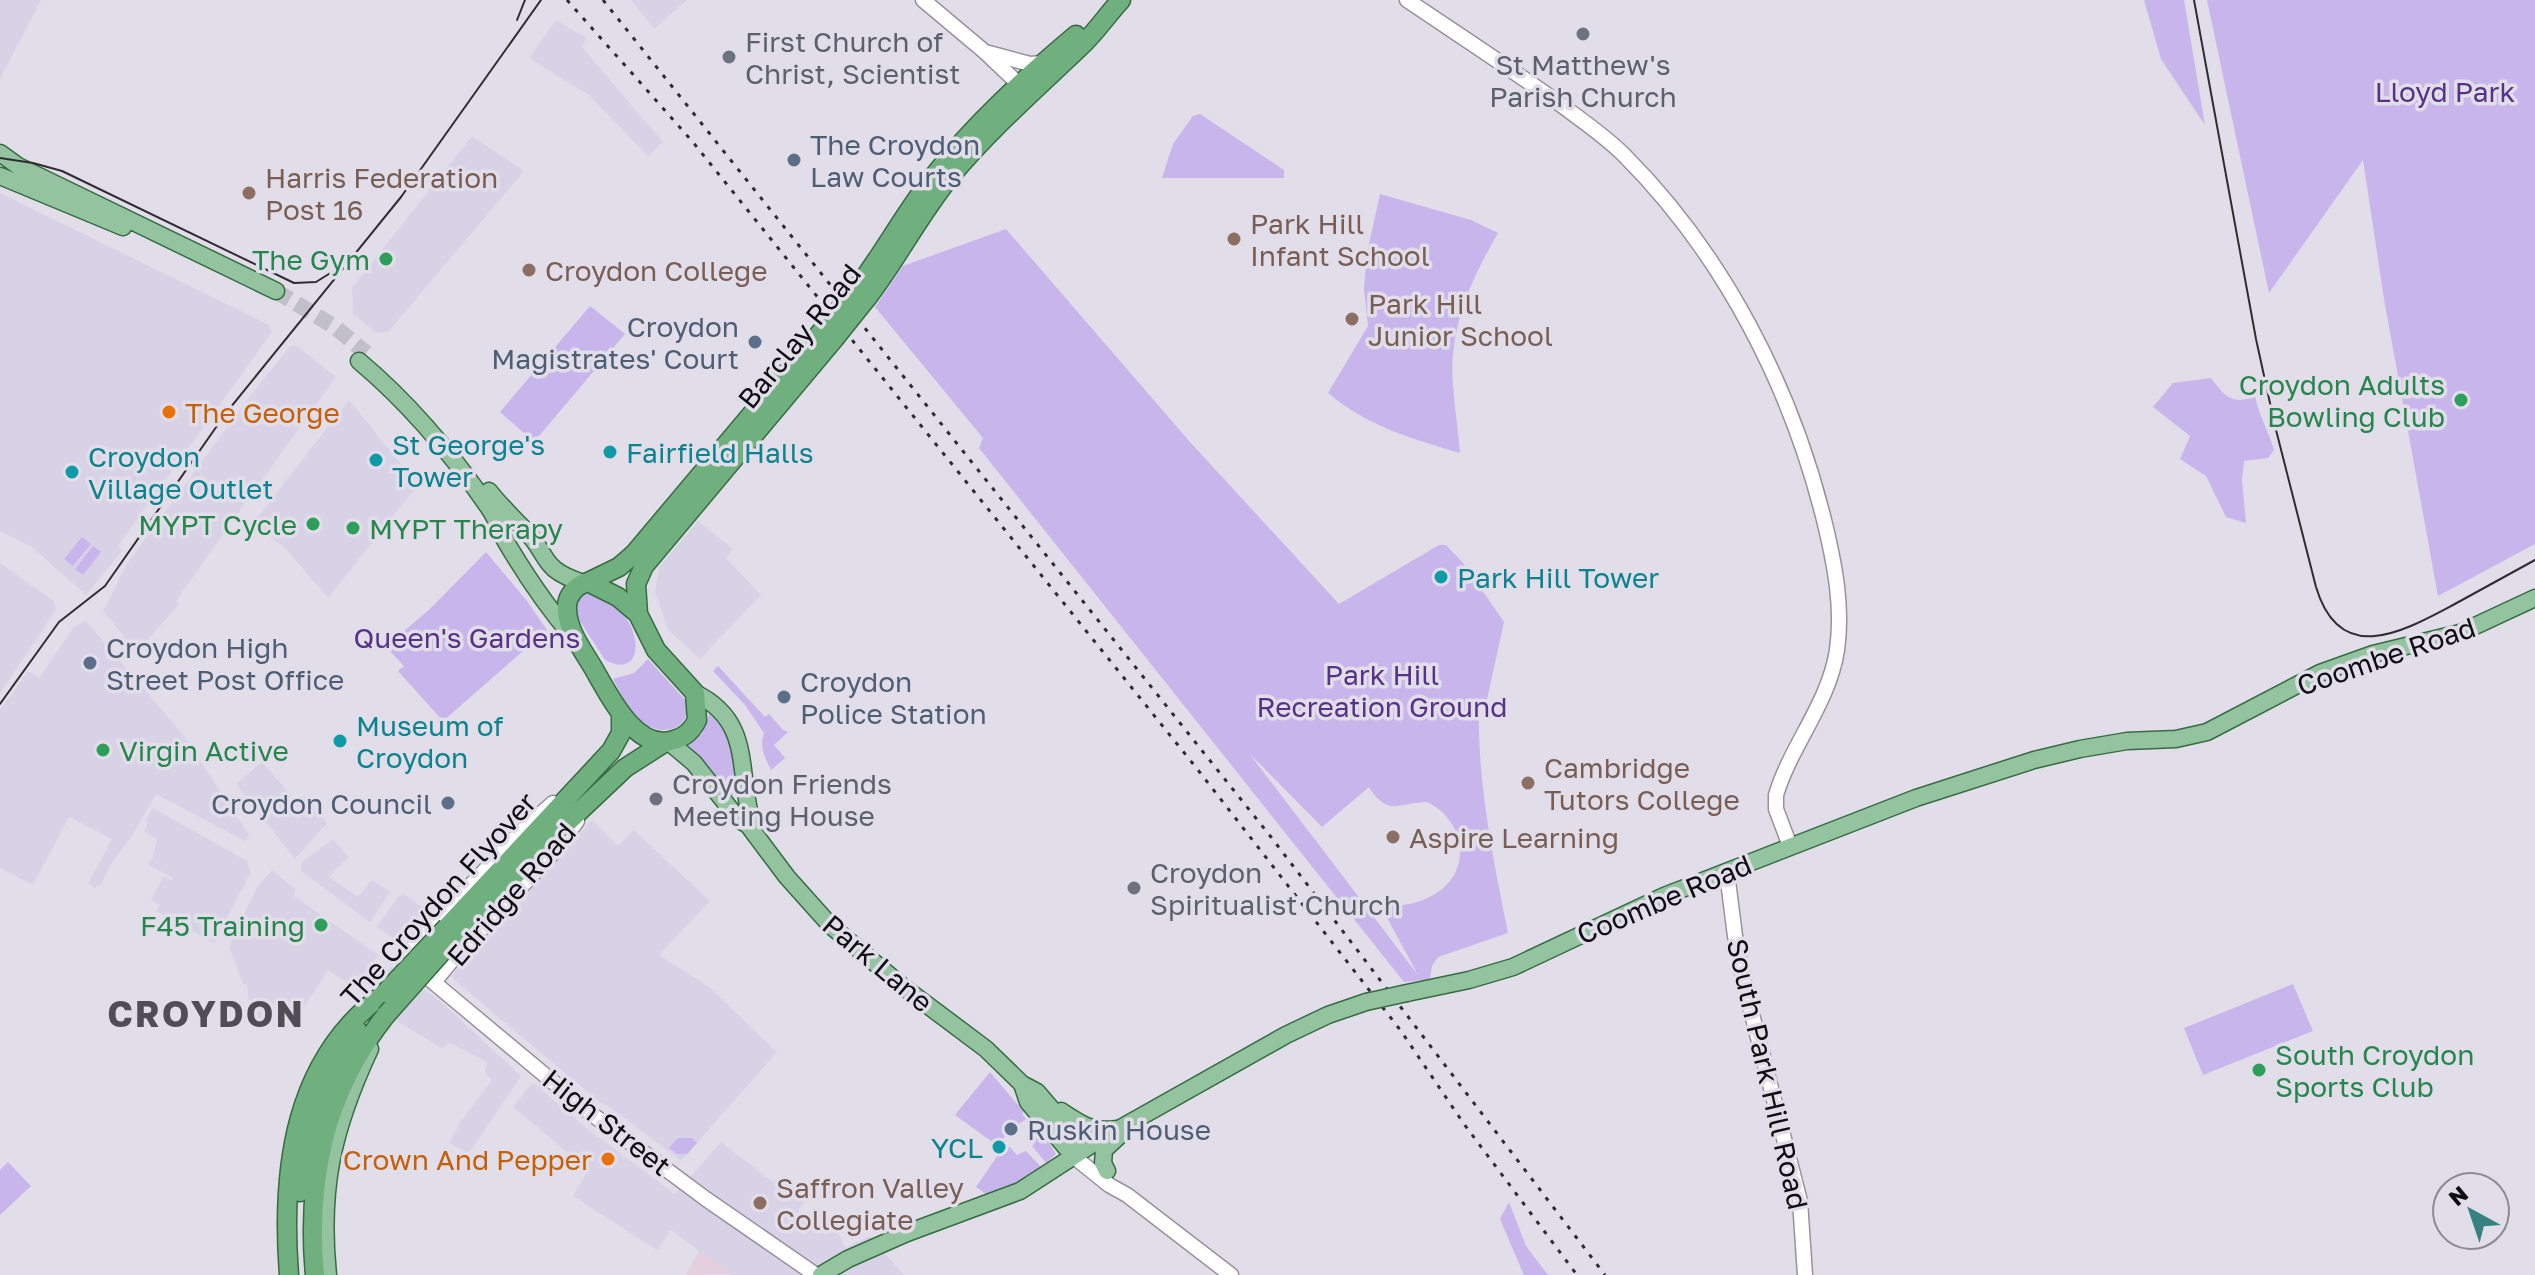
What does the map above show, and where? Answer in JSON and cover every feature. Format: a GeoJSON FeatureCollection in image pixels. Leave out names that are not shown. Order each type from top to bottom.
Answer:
{"type":"FeatureCollection","features":[{"type":"Feature","properties":{"kind":"highway"},"geometry":{"type":"LineString","coordinates":[[1024,89],[1043,63],[1115,6]]}},
{"type":"Feature","properties":{"kind":"highway"},"geometry":{"type":"LineString","coordinates":[[1024,89],[1093,34],[1115,6]]}},
{"type":"Feature","properties":{"kind":"highway","name":"Barclay Road"},"geometry":{"type":"LineString","coordinates":[[638,614],[636,584],[644,566],[862,293],[920,204],[978,145],[1024,89]]}},
{"type":"Feature","properties":{"kind":"highway","name":"Barclay Road"},"geometry":{"type":"LineString","coordinates":[[585,582],[619,567],[634,554],[830,332]]}},
{"type":"Feature","properties":{"kind":"highway"},"geometry":{"type":"LineString","coordinates":[[666,742],[639,732],[621,715],[578,643],[566,607],[573,591],[585,582],[618,597],[638,614],[656,650],[695,693]]}},
{"type":"Feature","properties":{"kind":"highway","name":"The Croydon Flyover"},"geometry":{"type":"LineString","coordinates":[[301,1275],[299,1195],[313,1122],[324,1089],[345,1049],[385,993],[586,804],[633,761],[666,742],[684,736],[694,726],[698,715],[695,693]]}},
{"type":"Feature","properties":{"kind":"highway","name":"The Croydon Flyover"},"geometry":{"type":"LineString","coordinates":[[315,1275],[312,1233],[314,1186],[324,1133],[350,1068],[386,1015],[452,932],[615,745],[621,733],[621,715]]}},
{"type":"Feature","properties":{"kind":"highway"},"geometry":{"type":"LineString","coordinates":[[289,1275],[290,1163],[309,1091],[326,1054],[339,1036],[363,1010],[385,993]]}},
{"type":"Feature","properties":{"kind":"main road"},"geometry":{"type":"LineString","coordinates":[[923,0],[1024,89]]}},
{"type":"Feature","properties":{"kind":"main road"},"geometry":{"type":"LineString","coordinates":[[1407,0],[1552,98],[1625,156],[1662,197],[1709,260],[1752,332],[1778,385],[1797,431],[1819,501],[1840,610],[1833,668],[1776,795],[1776,809],[1790,846]]}},
{"type":"Feature","properties":{"kind":"main road"},"geometry":{"type":"LineString","coordinates":[[985,52],[1030,64],[1043,63]]}},
{"type":"Feature","properties":{"kind":"main road"},"geometry":{"type":"LineString","coordinates":[[0,153],[43,185],[141,236],[274,296]]}},
{"type":"Feature","properties":{"kind":"main road"},"geometry":{"type":"LineString","coordinates":[[0,176],[43,185]]}},
{"type":"Feature","properties":{"kind":"main road"},"geometry":{"type":"LineString","coordinates":[[578,643],[556,617],[501,533],[491,511],[435,437],[362,357],[429,414],[509,516],[525,530],[552,568],[565,577],[585,582]]}},
{"type":"Feature","properties":{"kind":"main road","name":"Coombe Road"},"geometry":{"type":"LineString","coordinates":[[818,1275],[907,1233],[1020,1191],[1079,1152],[1286,1035],[1328,1015],[1366,1002],[1469,980],[1513,967],[1597,926],[1873,813],[2034,760],[2105,744],[2176,739],[2207,732],[2320,673],[2373,654],[2460,633],[2535,598]]}},
{"type":"Feature","properties":{"kind":"main road"},"geometry":{"type":"LineString","coordinates":[[695,693],[710,700],[737,735],[750,815],[748,825]]}},
{"type":"Feature","properties":{"kind":"main road","name":"Park Lane"},"geometry":{"type":"LineString","coordinates":[[666,742],[694,763],[830,925],[913,995],[986,1049],[1022,1084],[1037,1092],[1049,1104],[1079,1152]]}},
{"type":"Feature","properties":{"kind":"main road","name":"High Street"},"geometry":{"type":"LineString","coordinates":[[579,783],[526,827],[416,943],[407,959],[589,1112],[706,1199],[818,1275]]}},
{"type":"Feature","properties":{"kind":"main road","name":"Edridge Road"},"geometry":{"type":"LineString","coordinates":[[434,982],[552,854],[586,804]]}},
{"type":"Feature","properties":{"kind":"main road","name":"South Park Hill Road"},"geometry":{"type":"LineString","coordinates":[[1727,873],[1745,987],[1800,1201],[1805,1275]]}},
{"type":"Feature","properties":{"kind":"main road"},"geometry":{"type":"LineString","coordinates":[[328,1275],[326,1188],[334,1143],[341,1118],[386,1015]]}},
{"type":"Feature","properties":{"kind":"main road","name":"Park Lane"},"geometry":{"type":"LineString","coordinates":[[1022,1084],[1028,1102],[1079,1152]]}},
{"type":"Feature","properties":{"kind":"main road"},"geometry":{"type":"LineString","coordinates":[[1049,1104],[1073,1120],[1095,1129],[1105,1131],[1127,1126]]}},
{"type":"Feature","properties":{"kind":"main road"},"geometry":{"type":"LineString","coordinates":[[1107,1171],[1103,1161],[1104,1150],[1127,1126]]}},
{"type":"Feature","properties":{"kind":"main road"},"geometry":{"type":"LineString","coordinates":[[1079,1152],[1107,1171],[1127,1195]]}},
{"type":"Feature","properties":{"kind":"main road"},"geometry":{"type":"LineString","coordinates":[[1079,1152],[1109,1185],[1127,1195],[1231,1275]]}},
{"type":"Feature","properties":{"kind":"shaded area"},"geometry":{"type":"Polygon","coordinates":[[[0,0],[41,0],[0,79],[0,0]]]}},
{"type":"Feature","properties":{"kind":"shaded area"},"geometry":{"type":"Polygon","coordinates":[[[631,0],[687,0],[654,29],[631,0]]]}},
{"type":"Feature","properties":{"kind":"shaded area"},"geometry":{"type":"Polygon","coordinates":[[[556,20],[586,38],[582,47],[663,142],[648,156],[589,95],[529,58],[556,20]]]}},
{"type":"Feature","properties":{"kind":"shaded area"},"geometry":{"type":"Polygon","coordinates":[[[472,136],[524,171],[389,331],[376,333],[353,314],[352,288],[472,136]]]}},
{"type":"Feature","properties":{"kind":"shaded area"},"geometry":{"type":"Polygon","coordinates":[[[0,193],[269,325],[272,332],[118,546],[122,551],[86,595],[32,547],[0,531],[0,193]]]}},
{"type":"Feature","properties":{"kind":"shaded area"},"geometry":{"type":"Polygon","coordinates":[[[291,345],[297,346],[336,377],[176,601],[179,604],[137,652],[103,611],[128,562],[291,345]]]}},
{"type":"Feature","properties":{"kind":"shaded area"},"geometry":{"type":"Polygon","coordinates":[[[349,400],[418,485],[328,598],[286,549],[253,523],[349,400]]]}},
{"type":"Feature","properties":{"kind":"shaded area"},"geometry":{"type":"Polygon","coordinates":[[[698,521],[733,549],[726,558],[761,595],[700,659],[668,630],[655,592],[659,567],[698,521]]]}},
{"type":"Feature","properties":{"kind":"shaded area"},"geometry":{"type":"Polygon","coordinates":[[[0,563],[54,601],[56,610],[0,693],[0,563]]]}},
{"type":"Feature","properties":{"kind":"shaded area"},"geometry":{"type":"Polygon","coordinates":[[[85,620],[184,736],[249,835],[245,841],[156,794],[96,888],[88,884],[112,839],[69,817],[33,885],[0,868],[0,710],[28,671],[39,678],[74,627],[85,620]]]}},
{"type":"Feature","properties":{"kind":"shaded area"},"geometry":{"type":"Polygon","coordinates":[[[262,762],[296,801],[304,795],[327,823],[295,859],[236,784],[262,762]]]}},
{"type":"Feature","properties":{"kind":"shaded area"},"geometry":{"type":"Polygon","coordinates":[[[153,808],[247,861],[251,872],[214,943],[156,911],[160,905],[151,900],[164,876],[173,878],[147,864],[152,859],[157,840],[144,831],[153,808]]]}},
{"type":"Feature","properties":{"kind":"shaded area"},"geometry":{"type":"Polygon","coordinates":[[[592,820],[618,846],[634,830],[710,901],[659,955],[709,987],[777,1052],[681,1161],[601,1103],[453,979],[453,974],[473,950],[592,820]]]}},
{"type":"Feature","properties":{"kind":"shaded area"},"geometry":{"type":"Polygon","coordinates":[[[333,839],[349,857],[329,877],[358,897],[372,880],[390,892],[370,922],[301,871],[302,862],[333,839]]]}},
{"type":"Feature","properties":{"kind":"shaded area"},"geometry":{"type":"Polygon","coordinates":[[[272,870],[296,890],[294,896],[378,955],[353,986],[328,970],[292,1026],[285,1027],[251,1021],[247,984],[243,984],[230,949],[256,889],[272,870]]]}},
{"type":"Feature","properties":{"kind":"shaded area"},"geometry":{"type":"Polygon","coordinates":[[[404,894],[429,913],[402,945],[377,927],[398,897],[404,894]]]}},
{"type":"Feature","properties":{"kind":"shaded area"},"geometry":{"type":"Polygon","coordinates":[[[391,967],[440,1001],[521,1076],[469,1153],[449,1143],[461,1121],[492,1080],[485,1072],[487,1062],[448,1042],[443,1049],[366,999],[391,967]]]}},
{"type":"Feature","properties":{"kind":"shaded area"},"geometry":{"type":"Polygon","coordinates":[[[531,1084],[535,1084],[589,1130],[675,1194],[721,1142],[773,1182],[778,1177],[804,1203],[798,1210],[823,1231],[836,1229],[845,1248],[869,1236],[904,1275],[731,1275],[671,1230],[657,1250],[573,1196],[586,1174],[564,1165],[568,1153],[513,1107],[531,1084]]]}},
{"type":"Feature","properties":{"kind":"shaded area"},"geometry":{"type":"Polygon","coordinates":[[[699,1251],[723,1268],[732,1274],[686,1275],[699,1251]]]}},
{"type":"Feature","properties":{"kind":"green space"},"geometry":{"type":"Polygon","coordinates":[[[2144,0],[2184,0],[2205,125],[2161,59],[2144,0]]]}},
{"type":"Feature","properties":{"kind":"green space","name":"Lloyd Park"},"geometry":{"type":"Polygon","coordinates":[[[2207,0],[2535,0],[2535,544],[2438,596],[2384,299],[2363,160],[2269,293],[2207,0]]]}},
{"type":"Feature","properties":{"kind":"green space"},"geometry":{"type":"Polygon","coordinates":[[[1200,114],[1284,170],[1284,178],[1162,178],[1173,144],[1193,116],[1200,114]]]}},
{"type":"Feature","properties":{"kind":"green space"},"geometry":{"type":"Polygon","coordinates":[[[1380,194],[1471,220],[1498,233],[1469,291],[1455,338],[1453,378],[1460,453],[1374,423],[1328,393],[1368,326],[1364,289],[1367,253],[1380,194]]]}},
{"type":"Feature","properties":{"kind":"green space","name":"Park Hill Recreation Ground"},"geometry":{"type":"Polygon","coordinates":[[[1006,229],[1190,442],[1339,604],[1439,545],[1446,545],[1464,564],[1504,622],[1486,704],[1479,705],[1479,734],[1487,819],[1508,933],[1438,957],[1432,966],[1430,979],[1404,982],[979,448],[983,438],[875,307],[903,266],[1006,229]],[[1249,753],[1418,975],[1379,903],[1412,904],[1443,889],[1459,861],[1459,840],[1450,822],[1427,802],[1389,805],[1376,797],[1369,787],[1322,827],[1249,753]]]}},
{"type":"Feature","properties":{"kind":"green space"},"geometry":{"type":"Polygon","coordinates":[[[590,306],[625,334],[534,442],[500,412],[590,306]]]}},
{"type":"Feature","properties":{"kind":"green space"},"geometry":{"type":"Polygon","coordinates":[[[2211,378],[2230,398],[2240,400],[2255,396],[2274,450],[2268,458],[2244,461],[2242,480],[2246,523],[2226,517],[2206,476],[2180,459],[2190,436],[2153,407],[2173,383],[2211,378]]]}},
{"type":"Feature","properties":{"kind":"green space"},"geometry":{"type":"Polygon","coordinates":[[[82,537],[91,544],[73,566],[64,559],[82,537]]]}},
{"type":"Feature","properties":{"kind":"green space"},"geometry":{"type":"Polygon","coordinates":[[[93,546],[101,552],[83,575],[75,569],[93,546]]]}},
{"type":"Feature","properties":{"kind":"green space","name":"Queen's Gardens"},"geometry":{"type":"Polygon","coordinates":[[[486,552],[547,630],[443,721],[398,671],[404,666],[388,645],[431,608],[486,552]]]}},
{"type":"Feature","properties":{"kind":"green space"},"geometry":{"type":"Polygon","coordinates":[[[587,593],[606,599],[630,625],[635,652],[630,661],[620,665],[605,660],[576,615],[577,602],[587,593]]]}},
{"type":"Feature","properties":{"kind":"green space"},"geometry":{"type":"Polygon","coordinates":[[[648,659],[687,702],[687,713],[677,727],[652,728],[635,717],[613,679],[634,673],[648,659]]]}},
{"type":"Feature","properties":{"kind":"green space"},"geometry":{"type":"Polygon","coordinates":[[[718,666],[765,717],[769,714],[788,732],[774,745],[785,758],[771,770],[762,747],[764,733],[745,705],[713,671],[718,666]]]}},
{"type":"Feature","properties":{"kind":"green space"},"geometry":{"type":"Polygon","coordinates":[[[710,712],[731,733],[742,794],[731,795],[703,762],[685,748],[702,734],[710,712]]]}},
{"type":"Feature","properties":{"kind":"green space"},"geometry":{"type":"Polygon","coordinates":[[[2293,984],[2313,1031],[2203,1075],[2184,1028],[2293,984]]]}},
{"type":"Feature","properties":{"kind":"green space"},"geometry":{"type":"Polygon","coordinates":[[[990,1072],[1024,1112],[1022,1114],[1026,1119],[1010,1130],[998,1146],[955,1115],[990,1072]]]}},
{"type":"Feature","properties":{"kind":"green space"},"geometry":{"type":"Polygon","coordinates":[[[1041,1130],[1056,1154],[1046,1163],[1032,1146],[1035,1143],[1031,1140],[1041,1130]]]}},
{"type":"Feature","properties":{"kind":"green space"},"geometry":{"type":"Polygon","coordinates":[[[678,1138],[692,1138],[697,1143],[687,1154],[677,1154],[669,1148],[678,1138]]]}},
{"type":"Feature","properties":{"kind":"green space"},"geometry":{"type":"Polygon","coordinates":[[[1010,1147],[1017,1155],[1026,1151],[1041,1167],[1026,1179],[986,1194],[976,1187],[1002,1149],[1010,1147]]]}},
{"type":"Feature","properties":{"kind":"green space"},"geometry":{"type":"Polygon","coordinates":[[[8,1162],[31,1186],[0,1215],[0,1170],[8,1162]]]}},
{"type":"Feature","properties":{"kind":"green space"},"geometry":{"type":"Polygon","coordinates":[[[1509,1202],[1526,1246],[1548,1275],[1524,1275],[1500,1219],[1509,1202]]]}},
{"type":"Feature","properties":{"kind":"tunnel"},"geometry":{"type":"LineString","coordinates":[[276,291],[335,327],[366,353]]}},
{"type":"Feature","properties":{"kind":"tram line"},"geometry":{"type":"LineString","coordinates":[[517,20],[525,0]]}},
{"type":"Feature","properties":{"kind":"tram line"},"geometry":{"type":"LineString","coordinates":[[0,704],[59,622],[105,586],[226,413],[401,197],[541,0]]}},
{"type":"Feature","properties":{"kind":"tram line"},"geometry":{"type":"LineString","coordinates":[[2194,0],[2256,339],[2316,587],[2327,612],[2340,627],[2356,635],[2374,636],[2394,632],[2433,615],[2535,560]]}},
{"type":"Feature","properties":{"kind":"tram line"},"geometry":{"type":"LineString","coordinates":[[0,158],[62,171],[294,283],[316,282],[332,272]]}},
{"type":"Feature","properties":{"kind":"railway"},"geometry":{"type":"LineString","coordinates":[[567,0],[692,141],[1198,770],[1401,1031],[1464,1124],[1577,1275]]}},
{"type":"Feature","properties":{"kind":"railway"},"geometry":{"type":"LineString","coordinates":[[603,0],[1271,837],[1605,1275]]}},
{"type":"Feature","properties":{"kind":"place","name":"St Matthew's Parish Church"},"geometry":{"type":"Point","coordinates":[1583,34]}},
{"type":"Feature","properties":{"kind":"place","name":"First Church of Christ, Scientist"},"geometry":{"type":"Point","coordinates":[729,57]}},
{"type":"Feature","properties":{"kind":"place","name":"The Croydon Law Courts"},"geometry":{"type":"Point","coordinates":[794,160]}},
{"type":"Feature","properties":{"kind":"place","name":"Harris Federation Post 16"},"geometry":{"type":"Point","coordinates":[249,193]}},
{"type":"Feature","properties":{"kind":"place","name":"Park Hill Infant School"},"geometry":{"type":"Point","coordinates":[1234,239]}},
{"type":"Feature","properties":{"kind":"place","name":"The Gym"},"geometry":{"type":"Point","coordinates":[386,259]}},
{"type":"Feature","properties":{"kind":"place","name":"Croydon College"},"geometry":{"type":"Point","coordinates":[529,270]}},
{"type":"Feature","properties":{"kind":"place","name":"Park Hill Junior School"},"geometry":{"type":"Point","coordinates":[1352,319]}},
{"type":"Feature","properties":{"kind":"place","name":"Croydon Magistrates' Court"},"geometry":{"type":"Point","coordinates":[755,342]}},
{"type":"Feature","properties":{"kind":"place","name":"Croydon Adults Bowling Club"},"geometry":{"type":"Point","coordinates":[2461,400]}},
{"type":"Feature","properties":{"kind":"place","name":"The George"},"geometry":{"type":"Point","coordinates":[169,412]}},
{"type":"Feature","properties":{"kind":"place","name":"Fairfield Halls"},"geometry":{"type":"Point","coordinates":[610,452]}},
{"type":"Feature","properties":{"kind":"place","name":"St George's Tower"},"geometry":{"type":"Point","coordinates":[376,460]}},
{"type":"Feature","properties":{"kind":"place","name":"Croydon Village Outlet"},"geometry":{"type":"Point","coordinates":[72,472]}},
{"type":"Feature","properties":{"kind":"place","name":"MYPT Cycle"},"geometry":{"type":"Point","coordinates":[313,524]}},
{"type":"Feature","properties":{"kind":"place","name":"MYPT Therapy"},"geometry":{"type":"Point","coordinates":[353,528]}},
{"type":"Feature","properties":{"kind":"place","name":"Park Hill Tower"},"geometry":{"type":"Point","coordinates":[1441,577]}},
{"type":"Feature","properties":{"kind":"place","name":"Croydon High Street Post Office"},"geometry":{"type":"Point","coordinates":[90,663]}},
{"type":"Feature","properties":{"kind":"place","name":"Croydon Police Station"},"geometry":{"type":"Point","coordinates":[784,697]}},
{"type":"Feature","properties":{"kind":"place","name":"Museum of Croydon"},"geometry":{"type":"Point","coordinates":[340,741]}},
{"type":"Feature","properties":{"kind":"place","name":"Virgin Active"},"geometry":{"type":"Point","coordinates":[103,750]}},
{"type":"Feature","properties":{"kind":"place","name":"Cambridge Tutors College"},"geometry":{"type":"Point","coordinates":[1528,783]}},
{"type":"Feature","properties":{"kind":"place","name":"Croydon Friends Meeting House"},"geometry":{"type":"Point","coordinates":[656,799]}},
{"type":"Feature","properties":{"kind":"place","name":"Croydon Council"},"geometry":{"type":"Point","coordinates":[448,803]}},
{"type":"Feature","properties":{"kind":"place","name":"Aspire Learning"},"geometry":{"type":"Point","coordinates":[1393,837]}},
{"type":"Feature","properties":{"kind":"place","name":"Croydon Spiritualist Church"},"geometry":{"type":"Point","coordinates":[1134,888]}},
{"type":"Feature","properties":{"kind":"place","name":"F45 Training"},"geometry":{"type":"Point","coordinates":[321,925]}},
{"type":"Feature","properties":{"kind":"place","name":"South Croydon Sports Club"},"geometry":{"type":"Point","coordinates":[2259,1070]}},
{"type":"Feature","properties":{"kind":"place","name":"Ruskin House"},"geometry":{"type":"Point","coordinates":[1011,1129]}},
{"type":"Feature","properties":{"kind":"place","name":"YCL"},"geometry":{"type":"Point","coordinates":[999,1147]}},
{"type":"Feature","properties":{"kind":"place","name":"Crown And Pepper"},"geometry":{"type":"Point","coordinates":[608,1159]}},
{"type":"Feature","properties":{"kind":"place","name":"Saffron Valley Collegiate"},"geometry":{"type":"Point","coordinates":[760,1203]}},
{"type":"Feature","properties":{"kind":"district","name":"CROYDON"},"geometry":{"type":"Point","coordinates":[206,1013]}}]}
